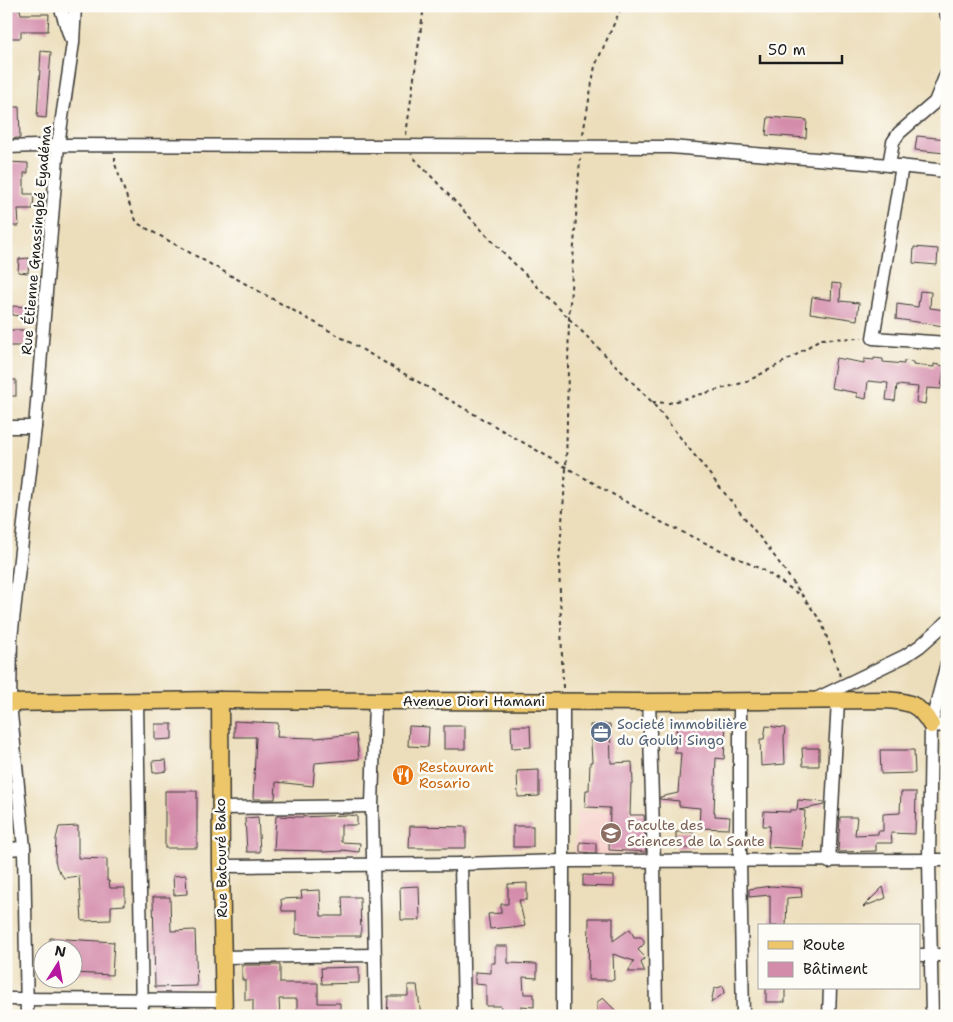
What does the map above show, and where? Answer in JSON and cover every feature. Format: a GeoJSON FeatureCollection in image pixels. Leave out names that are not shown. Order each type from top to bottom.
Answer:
{"type":"FeatureCollection","features":[{"type":"Feature","properties":{"kind":"main road","name":"Avenue Diori Hamani"},"geometry":{"type":"LineString","coordinates":[[8,703],[220,700],[903,701],[916,705],[939,725]]}},
{"type":"Feature","properties":{"kind":"main road","name":"Rue Batouré Bako"},"geometry":{"type":"LineString","coordinates":[[220,700],[224,1008]]}},
{"type":"Feature","properties":{"kind":"street"},"geometry":{"type":"LineString","coordinates":[[60,6],[72,43]]}},
{"type":"Feature","properties":{"kind":"street","name":"Rue Étienne Gnassingbé Eyadéma"},"geometry":{"type":"LineString","coordinates":[[27,1016],[24,848],[8,703],[12,638],[35,427],[58,145],[72,43],[75,6]]}},
{"type":"Feature","properties":{"kind":"street"},"geometry":{"type":"LineString","coordinates":[[945,6],[947,16]]}},
{"type":"Feature","properties":{"kind":"street"},"geometry":{"type":"LineString","coordinates":[[945,80],[935,102],[899,133],[893,142],[896,165],[873,338],[947,343]]}},
{"type":"Feature","properties":{"kind":"street"},"geometry":{"type":"LineString","coordinates":[[6,147],[113,145],[690,148],[947,171]]}},
{"type":"Feature","properties":{"kind":"street"},"geometry":{"type":"LineString","coordinates":[[6,427],[35,427]]}},
{"type":"Feature","properties":{"kind":"street"},"geometry":{"type":"LineString","coordinates":[[812,701],[905,656],[920,646],[947,622]]}},
{"type":"Feature","properties":{"kind":"street"},"geometry":{"type":"LineString","coordinates":[[932,1016],[925,955],[929,860],[939,725],[947,663]]}},
{"type":"Feature","properties":{"kind":"street"},"geometry":{"type":"LineString","coordinates":[[375,701],[372,806],[376,1016]]}},
{"type":"Feature","properties":{"kind":"street"},"geometry":{"type":"LineString","coordinates":[[563,701],[563,1016]]}},
{"type":"Feature","properties":{"kind":"street"},"geometry":{"type":"LineString","coordinates":[[740,701],[740,862],[743,1016]]}},
{"type":"Feature","properties":{"kind":"street"},"geometry":{"type":"LineString","coordinates":[[829,862],[838,701]]}},
{"type":"Feature","properties":{"kind":"street"},"geometry":{"type":"LineString","coordinates":[[137,702],[142,1016]]}},
{"type":"Feature","properties":{"kind":"street"},"geometry":{"type":"LineString","coordinates":[[649,702],[656,1016]]}},
{"type":"Feature","properties":{"kind":"street"},"geometry":{"type":"LineString","coordinates":[[220,808],[372,806]]}},
{"type":"Feature","properties":{"kind":"street"},"geometry":{"type":"LineString","coordinates":[[6,849],[24,848]]}},
{"type":"Feature","properties":{"kind":"street"},"geometry":{"type":"LineString","coordinates":[[221,866],[462,864],[562,861],[829,862],[947,860]]}},
{"type":"Feature","properties":{"kind":"street"},"geometry":{"type":"LineString","coordinates":[[462,864],[464,1016]]}},
{"type":"Feature","properties":{"kind":"street"},"geometry":{"type":"LineString","coordinates":[[222,957],[375,955]]}},
{"type":"Feature","properties":{"kind":"street"},"geometry":{"type":"LineString","coordinates":[[925,955],[947,955]]}},
{"type":"Feature","properties":{"kind":"street"},"geometry":{"type":"LineString","coordinates":[[830,990],[830,1016]]}},
{"type":"Feature","properties":{"kind":"street"},"geometry":{"type":"LineString","coordinates":[[6,999],[142,1000],[224,1008]]}},
{"type":"Feature","properties":{"kind":"path"},"geometry":{"type":"LineString","coordinates":[[424,6],[404,147],[494,243],[652,402],[770,550],[822,623],[841,678]]}},
{"type":"Feature","properties":{"kind":"path"},"geometry":{"type":"LineString","coordinates":[[562,679],[559,562],[566,469],[569,318],[581,146],[595,66],[622,6]]}},
{"type":"Feature","properties":{"kind":"path"},"geometry":{"type":"LineString","coordinates":[[113,145],[115,164],[138,223],[337,335],[566,469],[661,522],[766,571],[802,596]]}},
{"type":"Feature","properties":{"kind":"path"},"geometry":{"type":"LineString","coordinates":[[652,402],[669,403],[746,382],[793,358],[820,338],[873,338]]}},
{"type":"Feature","properties":{"kind":"shaded area","name":"Faculte des Sciences de la Sante"},"geometry":{"type":"Polygon","coordinates":[[[576,811],[647,811],[646,854],[574,855],[576,811]]]}},
{"type":"Feature","properties":{"kind":"building"},"geometry":{"type":"Polygon","coordinates":[[[6,9],[20,9],[21,14],[49,14],[48,31],[21,31],[21,38],[6,38],[6,9]]]}},
{"type":"Feature","properties":{"kind":"building"},"geometry":{"type":"Polygon","coordinates":[[[41,51],[51,52],[46,118],[37,117],[41,51]]]}},
{"type":"Feature","properties":{"kind":"building"},"geometry":{"type":"Polygon","coordinates":[[[6,107],[19,107],[20,138],[6,139],[6,107]]]}},
{"type":"Feature","properties":{"kind":"building"},"geometry":{"type":"Polygon","coordinates":[[[768,117],[807,120],[806,138],[766,135],[768,117]]]}},
{"type":"Feature","properties":{"kind":"building"},"geometry":{"type":"Polygon","coordinates":[[[917,136],[947,139],[945,153],[915,150],[917,136]]]}},
{"type":"Feature","properties":{"kind":"building"},"geometry":{"type":"Polygon","coordinates":[[[8,162],[28,163],[28,173],[24,173],[24,194],[34,194],[33,209],[18,209],[19,226],[11,226],[10,209],[8,209],[8,162]]]}},
{"type":"Feature","properties":{"kind":"building"},"geometry":{"type":"Polygon","coordinates":[[[914,247],[938,249],[937,265],[913,263],[914,247]]]}},
{"type":"Feature","properties":{"kind":"building"},"geometry":{"type":"Polygon","coordinates":[[[29,258],[28,273],[18,272],[19,259],[29,258]]]}},
{"type":"Feature","properties":{"kind":"building"},"geometry":{"type":"Polygon","coordinates":[[[832,283],[841,284],[840,301],[859,303],[857,320],[810,313],[812,297],[831,300],[832,283]]]}},
{"type":"Feature","properties":{"kind":"building"},"geometry":{"type":"Polygon","coordinates":[[[920,291],[931,292],[930,308],[946,310],[944,326],[896,319],[897,304],[918,307],[920,291]]]}},
{"type":"Feature","properties":{"kind":"building"},"geometry":{"type":"Polygon","coordinates":[[[12,306],[28,307],[27,317],[12,315],[12,306]]]}},
{"type":"Feature","properties":{"kind":"building"},"geometry":{"type":"Polygon","coordinates":[[[6,330],[26,330],[26,346],[6,346],[6,330]]]}},
{"type":"Feature","properties":{"kind":"building"},"geometry":{"type":"Polygon","coordinates":[[[836,358],[864,363],[864,359],[874,360],[874,358],[883,359],[883,362],[904,364],[904,361],[913,362],[913,365],[934,367],[934,364],[944,366],[941,389],[927,388],[925,404],[916,402],[918,387],[897,385],[895,401],[886,400],[888,383],[868,381],[866,399],[857,397],[857,393],[831,388],[836,358]]]}},
{"type":"Feature","properties":{"kind":"building"},"geometry":{"type":"Polygon","coordinates":[[[6,380],[16,380],[16,396],[6,396],[6,380]]]}},
{"type":"Feature","properties":{"kind":"building"},"geometry":{"type":"Polygon","coordinates":[[[234,721],[278,723],[277,737],[316,738],[356,734],[359,759],[315,763],[313,786],[276,782],[275,799],[253,799],[256,737],[234,737],[234,721]]]}},
{"type":"Feature","properties":{"kind":"building"},"geometry":{"type":"Polygon","coordinates":[[[677,721],[726,723],[724,759],[716,758],[714,812],[715,816],[730,817],[729,829],[699,828],[700,808],[679,806],[679,801],[660,799],[660,797],[678,793],[681,753],[675,753],[677,721]]]}},
{"type":"Feature","properties":{"kind":"building"},"geometry":{"type":"Polygon","coordinates":[[[155,724],[172,724],[172,739],[155,740],[155,724]]]}},
{"type":"Feature","properties":{"kind":"building"},"geometry":{"type":"Polygon","coordinates":[[[610,724],[611,763],[632,762],[633,783],[631,783],[630,815],[644,815],[646,852],[609,850],[610,808],[585,807],[586,790],[589,790],[590,762],[592,762],[590,725],[610,724]]]}},
{"type":"Feature","properties":{"kind":"building"},"geometry":{"type":"Polygon","coordinates":[[[409,726],[429,727],[428,747],[408,746],[409,726]]]}},
{"type":"Feature","properties":{"kind":"building"},"geometry":{"type":"Polygon","coordinates":[[[444,726],[465,726],[465,749],[444,749],[444,726]]]}},
{"type":"Feature","properties":{"kind":"building"},"geometry":{"type":"Polygon","coordinates":[[[511,726],[530,726],[531,747],[512,748],[511,726]]]}},
{"type":"Feature","properties":{"kind":"building"},"geometry":{"type":"Polygon","coordinates":[[[766,726],[785,728],[785,764],[761,766],[760,739],[764,739],[766,726]]]}},
{"type":"Feature","properties":{"kind":"building"},"geometry":{"type":"Polygon","coordinates":[[[802,748],[819,748],[819,766],[803,766],[802,748]]]}},
{"type":"Feature","properties":{"kind":"building"},"geometry":{"type":"Polygon","coordinates":[[[880,750],[914,750],[915,773],[881,774],[880,750]]]}},
{"type":"Feature","properties":{"kind":"building"},"geometry":{"type":"Polygon","coordinates":[[[166,760],[167,771],[153,773],[152,761],[166,760]]]}},
{"type":"Feature","properties":{"kind":"building"},"geometry":{"type":"Polygon","coordinates":[[[539,770],[539,796],[518,797],[517,771],[539,770]]]}},
{"type":"Feature","properties":{"kind":"building"},"geometry":{"type":"Polygon","coordinates":[[[165,791],[197,791],[197,848],[165,848],[165,791]]]}},
{"type":"Feature","properties":{"kind":"building"},"geometry":{"type":"Polygon","coordinates":[[[901,792],[916,792],[915,834],[891,833],[892,843],[876,843],[876,851],[838,852],[840,817],[857,817],[855,835],[878,834],[878,831],[883,831],[883,814],[900,813],[901,792]]]}},
{"type":"Feature","properties":{"kind":"building"},"geometry":{"type":"Polygon","coordinates":[[[798,800],[824,802],[824,805],[799,810],[805,811],[802,849],[768,847],[770,826],[763,826],[764,811],[790,812],[790,810],[797,810],[798,800]]]}},
{"type":"Feature","properties":{"kind":"building"},"geometry":{"type":"Polygon","coordinates":[[[276,816],[357,816],[357,825],[341,825],[341,842],[360,843],[359,852],[342,850],[323,852],[274,850],[276,816]]]}},
{"type":"Feature","properties":{"kind":"building"},"geometry":{"type":"Polygon","coordinates":[[[258,817],[260,852],[247,852],[245,818],[258,817]]]}},
{"type":"Feature","properties":{"kind":"building"},"geometry":{"type":"Polygon","coordinates":[[[78,826],[78,858],[107,859],[107,881],[109,881],[110,888],[125,888],[125,905],[111,906],[111,920],[82,921],[79,876],[64,878],[57,868],[55,860],[56,839],[59,827],[78,826]]]}},
{"type":"Feature","properties":{"kind":"building"},"geometry":{"type":"Polygon","coordinates":[[[410,826],[466,827],[466,848],[409,848],[410,826]]]}},
{"type":"Feature","properties":{"kind":"building"},"geometry":{"type":"Polygon","coordinates":[[[513,826],[533,826],[533,847],[513,847],[513,826]]]}},
{"type":"Feature","properties":{"kind":"building"},"geometry":{"type":"Polygon","coordinates":[[[676,832],[694,832],[694,848],[676,848],[676,832]]]}},
{"type":"Feature","properties":{"kind":"building"},"geometry":{"type":"Polygon","coordinates":[[[580,842],[596,843],[596,853],[580,852],[580,842]]]}},
{"type":"Feature","properties":{"kind":"building"},"geometry":{"type":"Polygon","coordinates":[[[186,875],[187,894],[174,895],[173,876],[186,875]]]}},
{"type":"Feature","properties":{"kind":"building"},"geometry":{"type":"Polygon","coordinates":[[[583,875],[614,876],[614,887],[583,886],[583,875]]]}},
{"type":"Feature","properties":{"kind":"building"},"geometry":{"type":"Polygon","coordinates":[[[527,883],[527,900],[519,900],[525,926],[490,929],[488,914],[501,913],[501,904],[508,904],[508,884],[527,883]]]}},
{"type":"Feature","properties":{"kind":"building"},"geometry":{"type":"Polygon","coordinates":[[[419,886],[420,920],[401,920],[400,887],[419,886]]]}},
{"type":"Feature","properties":{"kind":"building"},"geometry":{"type":"Polygon","coordinates":[[[771,886],[801,888],[802,897],[787,898],[786,924],[770,924],[770,895],[749,897],[749,889],[771,886]]]}},
{"type":"Feature","properties":{"kind":"building"},"geometry":{"type":"Polygon","coordinates":[[[883,887],[886,898],[863,907],[883,887]]]}},
{"type":"Feature","properties":{"kind":"building"},"geometry":{"type":"Polygon","coordinates":[[[320,890],[321,916],[343,916],[342,897],[360,897],[361,936],[296,934],[296,911],[282,911],[281,899],[302,898],[301,891],[320,890]]]}},
{"type":"Feature","properties":{"kind":"building"},"geometry":{"type":"Polygon","coordinates":[[[153,897],[170,897],[171,931],[195,930],[197,986],[155,987],[153,897]]]}},
{"type":"Feature","properties":{"kind":"building"},"geometry":{"type":"Polygon","coordinates":[[[589,918],[613,918],[613,941],[630,929],[634,937],[641,937],[644,940],[644,944],[638,950],[645,957],[641,963],[645,972],[628,972],[634,961],[613,954],[614,980],[588,980],[589,918]]]}},
{"type":"Feature","properties":{"kind":"building"},"geometry":{"type":"Polygon","coordinates":[[[50,938],[82,940],[50,940],[50,938]]]}},
{"type":"Feature","properties":{"kind":"building"},"geometry":{"type":"Polygon","coordinates":[[[82,940],[114,942],[112,975],[82,974],[82,940]]]}},
{"type":"Feature","properties":{"kind":"building"},"geometry":{"type":"Polygon","coordinates":[[[495,946],[508,946],[508,963],[537,964],[537,978],[523,977],[524,994],[534,994],[534,1007],[521,1006],[521,1016],[501,1016],[501,1006],[486,1006],[486,985],[475,984],[475,972],[491,973],[491,963],[495,963],[495,946]]]}},
{"type":"Feature","properties":{"kind":"building"},"geometry":{"type":"Polygon","coordinates":[[[242,965],[280,965],[280,983],[318,983],[318,1003],[340,1003],[340,1016],[297,1016],[297,999],[279,999],[280,1016],[253,1016],[253,1000],[245,1000],[245,980],[242,980],[242,965]]]}},
{"type":"Feature","properties":{"kind":"building"},"geometry":{"type":"Polygon","coordinates":[[[359,967],[359,983],[322,984],[321,968],[359,967]]]}},
{"type":"Feature","properties":{"kind":"building"},"geometry":{"type":"Polygon","coordinates":[[[408,985],[417,985],[421,1016],[387,1016],[388,996],[408,996],[408,985]]]}},
{"type":"Feature","properties":{"kind":"building"},"geometry":{"type":"Polygon","coordinates":[[[723,986],[724,993],[711,1003],[714,989],[723,986]]]}},
{"type":"Feature","properties":{"kind":"building"},"geometry":{"type":"Polygon","coordinates":[[[766,990],[785,990],[785,1002],[766,1002],[766,990]]]}},
{"type":"Feature","properties":{"kind":"building"},"geometry":{"type":"Polygon","coordinates":[[[603,998],[615,1010],[610,1016],[597,1016],[597,1002],[603,998]]]}},
{"type":"Feature","properties":{"kind":"place","name":"Societé immobilière du Goulbi Singo"},"geometry":{"type":"Point","coordinates":[601,732]}},
{"type":"Feature","properties":{"kind":"place","name":"Restaurant Rosario"},"geometry":{"type":"Point","coordinates":[403,775]}},
{"type":"Feature","properties":{"kind":"place","name":"Faculte des Sciences de la Sante"},"geometry":{"type":"Point","coordinates":[611,833]}}]}
